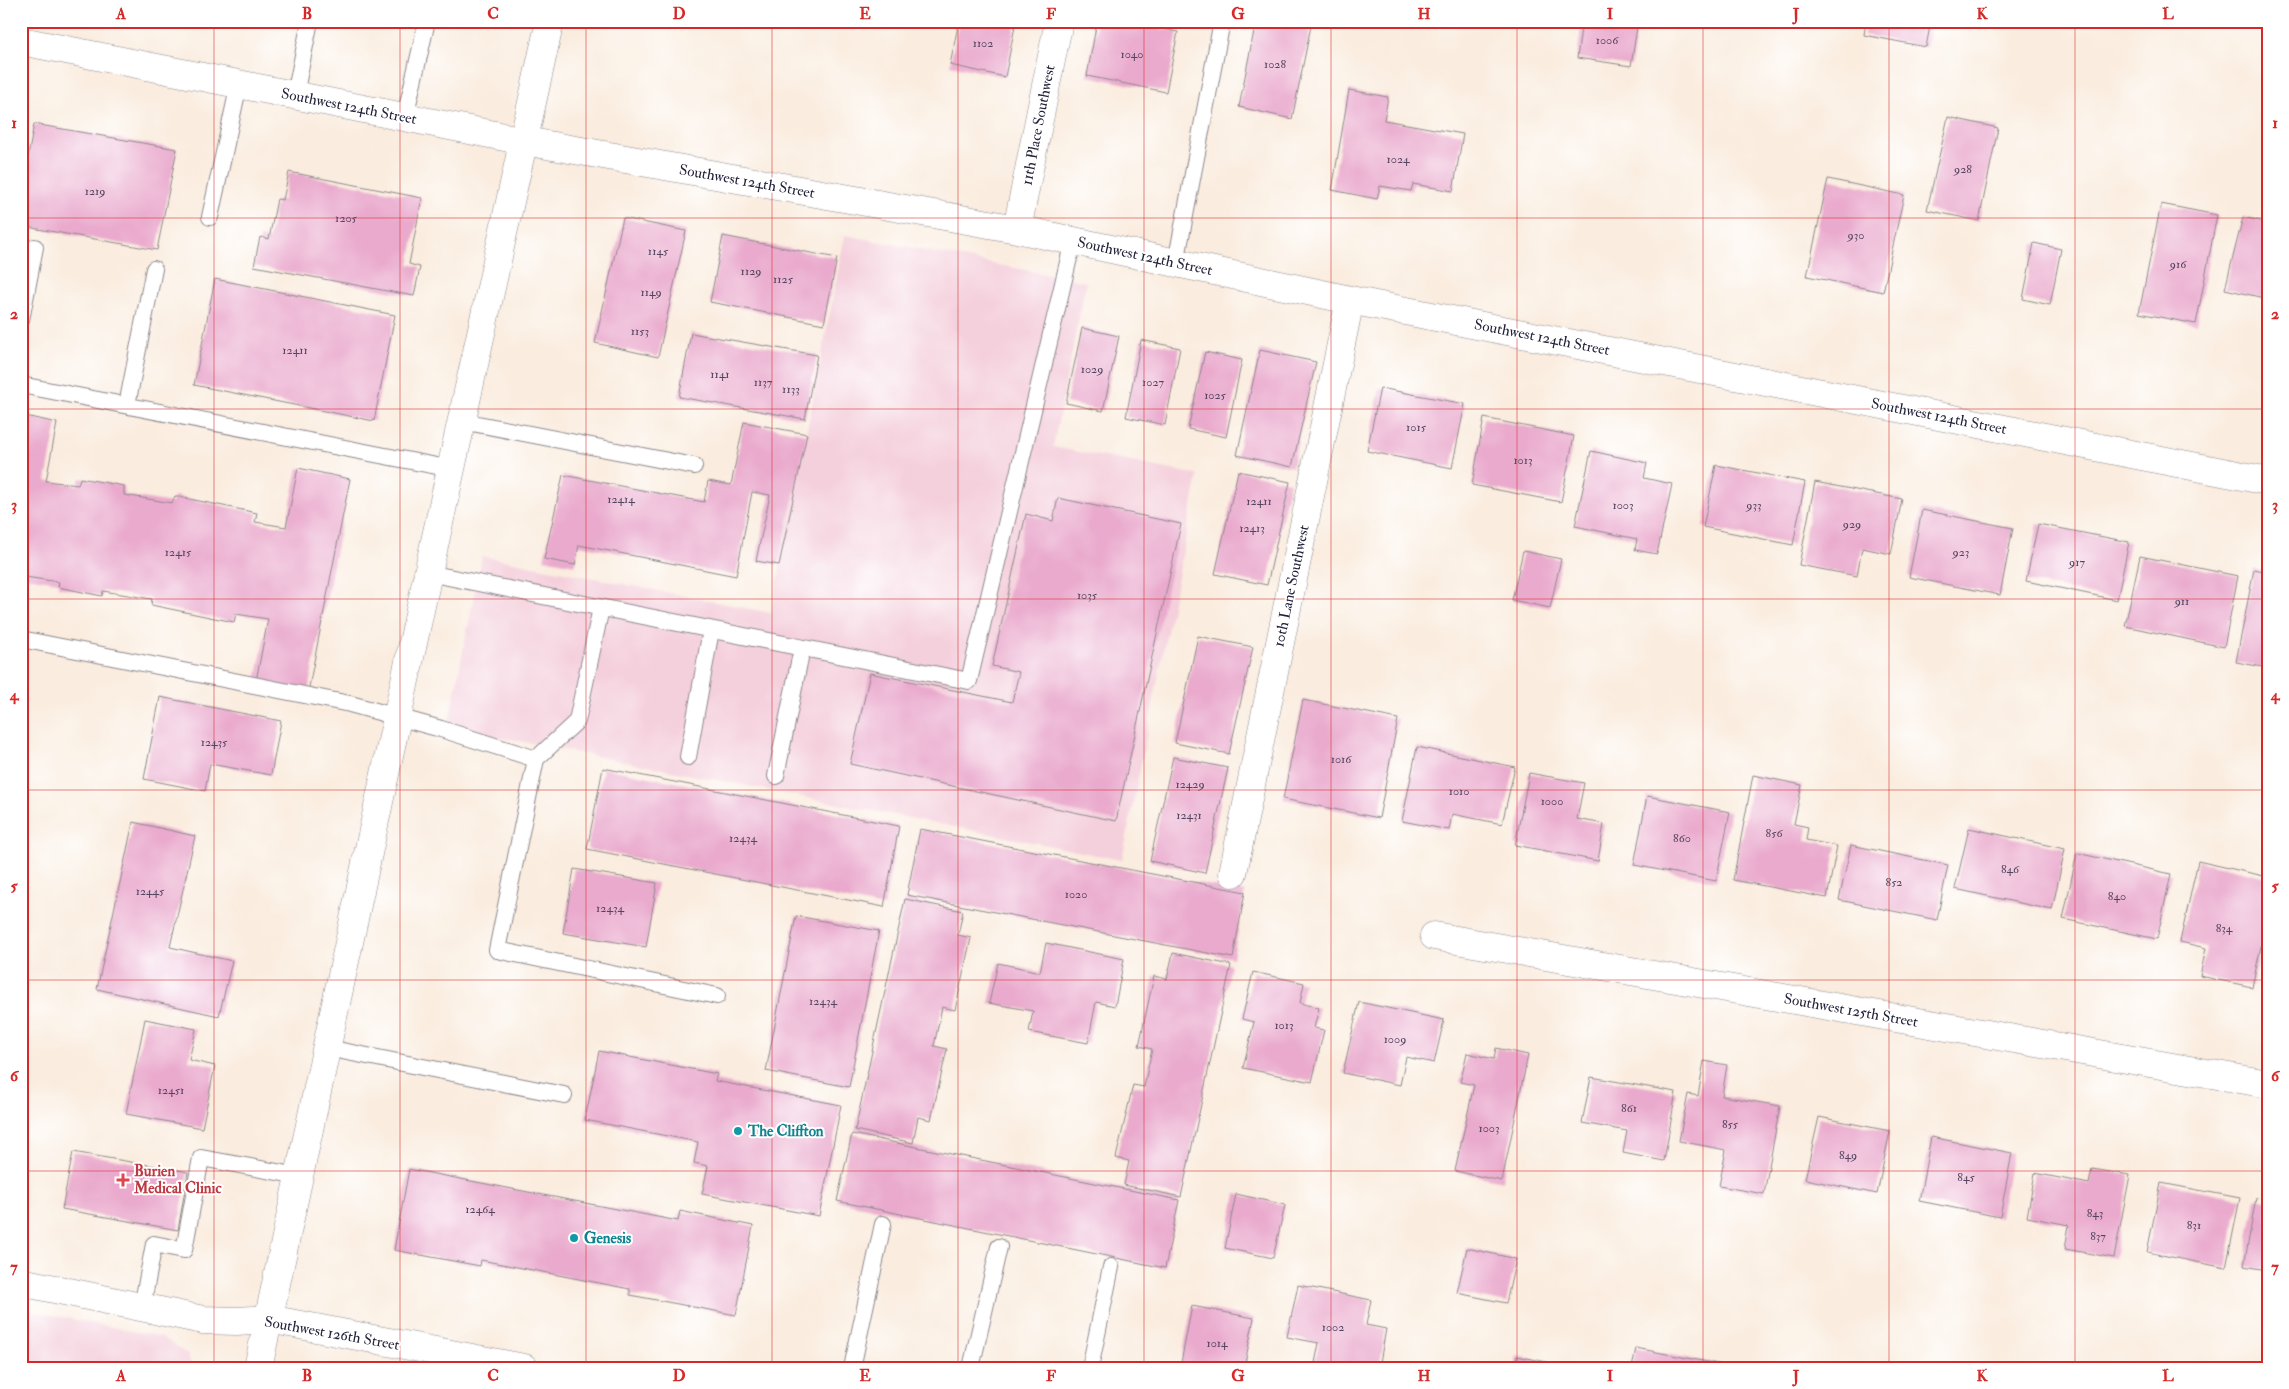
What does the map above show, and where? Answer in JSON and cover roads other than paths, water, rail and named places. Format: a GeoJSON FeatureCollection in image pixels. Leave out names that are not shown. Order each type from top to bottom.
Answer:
{"type":"FeatureCollection","features":[{"type":"Feature","properties":{"kind":"street"},"geometry":{"type":"LineString","coordinates":[[258,1368],[428,573],[550,21]]}},
{"type":"Feature","properties":{"kind":"street","name":"11th Place Southwest"},"geometry":{"type":"LineString","coordinates":[[1017,229],[1059,21]]}},
{"type":"Feature","properties":{"kind":"street","name":"Southwest 124th Street"},"geometry":{"type":"LineString","coordinates":[[21,41],[525,140],[1017,229],[1350,300],[2268,481]]}},
{"type":"Feature","properties":{"kind":"street","name":"10th Lane Southwest"},"geometry":{"type":"LineString","coordinates":[[1233,873],[1350,300]]}},
{"type":"Feature","properties":{"kind":"street","name":"Southwest 125th Street"},"geometry":{"type":"LineString","coordinates":[[1434,936],[2268,1084]]}},
{"type":"Feature","properties":{"kind":"street","name":"Southwest 126th Street"},"geometry":{"type":"LineString","coordinates":[[21,1282],[203,1320],[269,1319],[524,1368]]}},
{"type":"Feature","properties":{"kind":"lane"},"geometry":{"type":"LineString","coordinates":[[295,95],[310,21]]}},
{"type":"Feature","properties":{"kind":"lane"},"geometry":{"type":"LineString","coordinates":[[405,117],[427,21]]}},
{"type":"Feature","properties":{"kind":"lane"},"geometry":{"type":"LineString","coordinates":[[1176,262],[1222,21]]}},
{"type":"Feature","properties":{"kind":"lane"},"geometry":{"type":"LineString","coordinates":[[210,217],[239,84]]}},
{"type":"Feature","properties":{"kind":"lane"},"geometry":{"type":"LineString","coordinates":[[428,573],[969,681],[1073,241]]}},
{"type":"Feature","properties":{"kind":"lane"},"geometry":{"type":"LineString","coordinates":[[21,320],[35,248]]}},
{"type":"Feature","properties":{"kind":"lane"},"geometry":{"type":"LineString","coordinates":[[126,405],[154,269]]}},
{"type":"Feature","properties":{"kind":"lane"},"geometry":{"type":"LineString","coordinates":[[21,384],[452,469]]}},
{"type":"Feature","properties":{"kind":"lane"},"geometry":{"type":"LineString","coordinates":[[462,421],[694,466]]}},
{"type":"Feature","properties":{"kind":"lane"},"geometry":{"type":"LineString","coordinates":[[601,608],[577,721],[536,759],[497,950],[717,996]]}},
{"type":"Feature","properties":{"kind":"lane"},"geometry":{"type":"LineString","coordinates":[[688,757],[711,630]]}},
{"type":"Feature","properties":{"kind":"lane"},"geometry":{"type":"LineString","coordinates":[[21,639],[350,704],[441,729],[536,759]]}},
{"type":"Feature","properties":{"kind":"lane"},"geometry":{"type":"LineString","coordinates":[[776,776],[802,648]]}},
{"type":"Feature","properties":{"kind":"lane"},"geometry":{"type":"LineString","coordinates":[[327,1048],[564,1094]]}},
{"type":"Feature","properties":{"kind":"lane"},"geometry":{"type":"LineString","coordinates":[[142,1307],[154,1244],[184,1250],[201,1158],[299,1176]]}},
{"type":"Feature","properties":{"kind":"lane"},"geometry":{"type":"LineString","coordinates":[[852,1368],[883,1224]]}},
{"type":"Feature","properties":{"kind":"lane"},"geometry":{"type":"LineString","coordinates":[[971,1368],[998,1247]]}},
{"type":"Feature","properties":{"kind":"lane"},"geometry":{"type":"LineString","coordinates":[[1090,1368],[1111,1267]]}},
{"type":"Feature","properties":{"kind":"place","name":"The Cliffton"},"geometry":{"type":"Point","coordinates":[738,1131]}},
{"type":"Feature","properties":{"kind":"place","name":"Burien Medical Clinic"},"geometry":{"type":"Point","coordinates":[123,1180]}},
{"type":"Feature","properties":{"kind":"place","name":"Genesis"},"geometry":{"type":"Point","coordinates":[574,1238]}}]}
